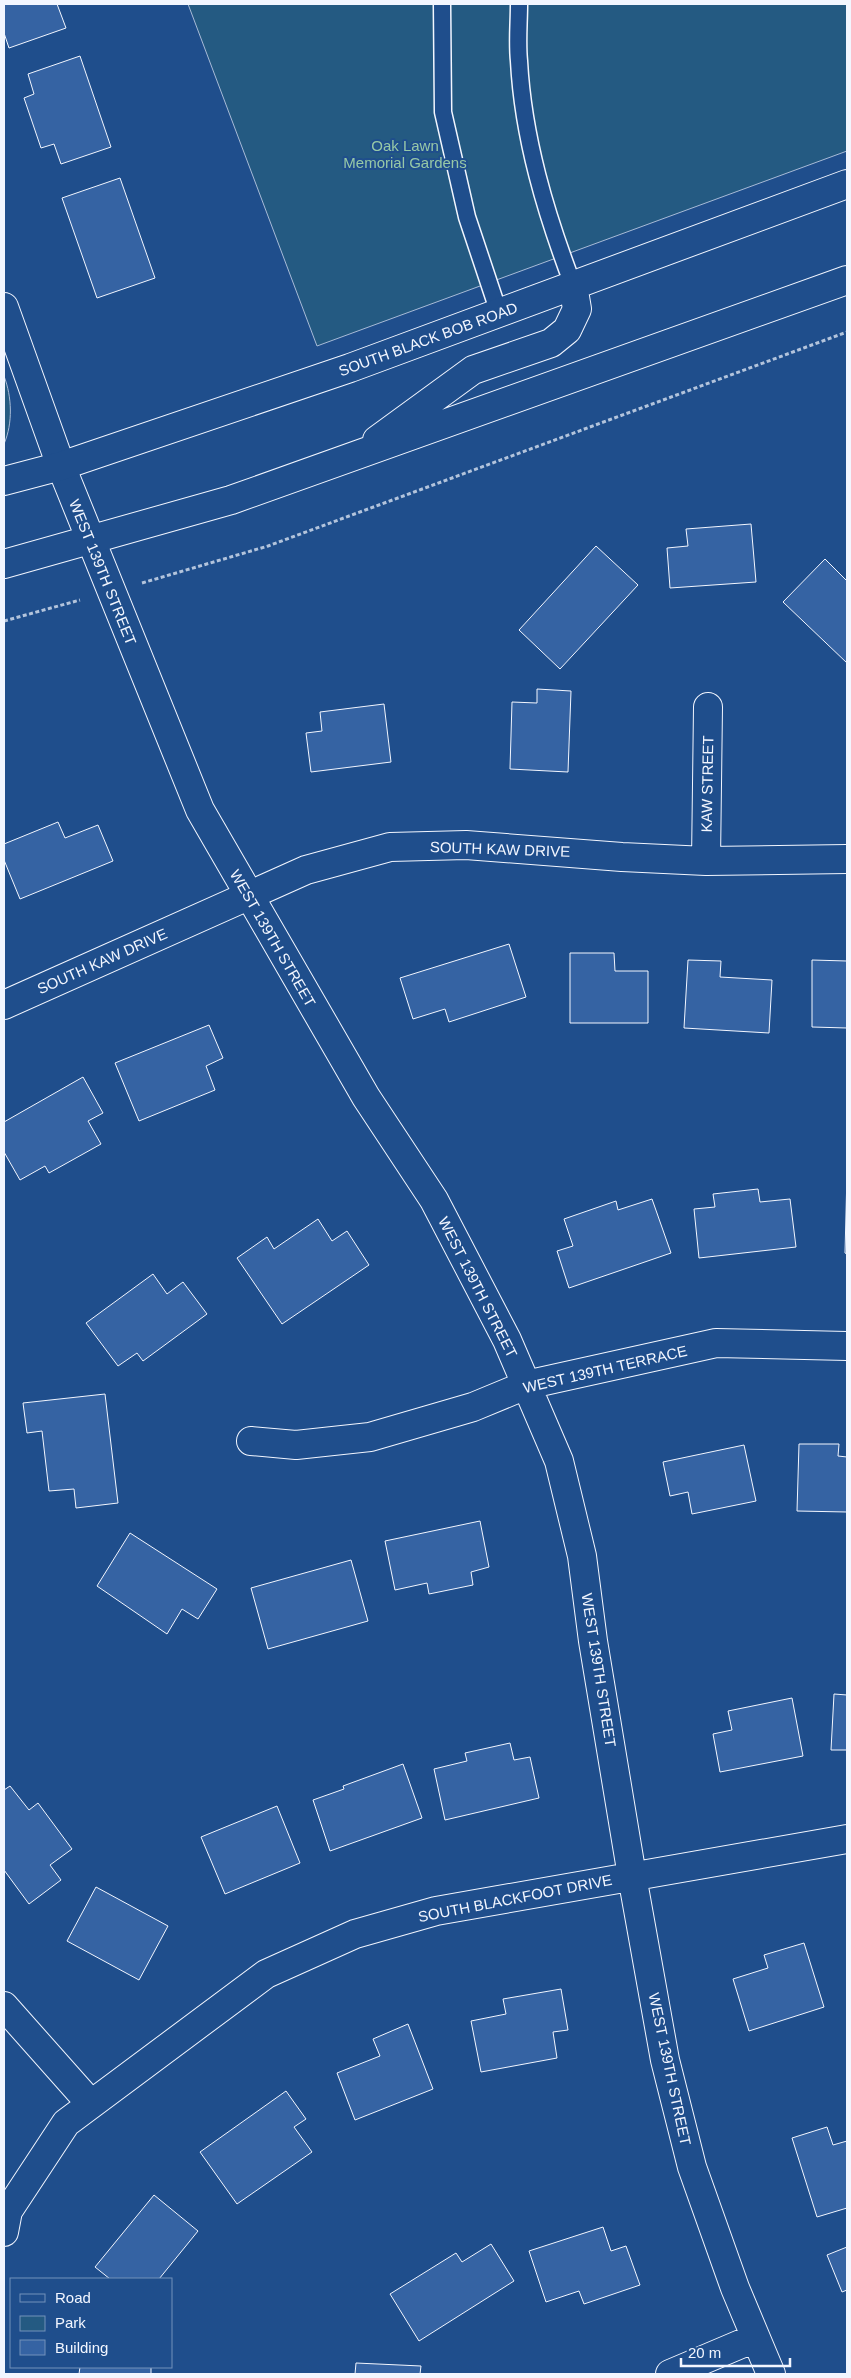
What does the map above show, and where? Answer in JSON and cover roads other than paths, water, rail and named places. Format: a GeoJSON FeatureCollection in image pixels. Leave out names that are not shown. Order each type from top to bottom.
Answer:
{"type":"FeatureCollection","features":[{"type":"Feature","properties":{"kind":"street","name":"SOUTH BLACK BOB ROAD"},"geometry":{"type":"LineString","coordinates":[[4,481],[61,466],[350,368],[847,184]]}},
{"type":"Feature","properties":{"kind":"street"},"geometry":{"type":"LineString","coordinates":[[4,564],[231,500],[351,459],[847,280]]}},
{"type":"Feature","properties":{"kind":"street"},"geometry":{"type":"LineString","coordinates":[[351,459],[473,370],[551,343],[567,330],[577,309],[574,285]]}},
{"type":"Feature","properties":{"kind":"street","name":"WEST 139TH STREET"},"geometry":{"type":"LineString","coordinates":[[4,307],[61,466],[110,592],[200,810],[366,1097],[434,1200],[507,1340],[559,1461],[582,1556],[593,1641],[665,2060],[692,2167],[755,2338],[771,2374]]}},
{"type":"Feature","properties":{"kind":"street","name":"KAW STREET"},"geometry":{"type":"LineString","coordinates":[[706,861],[708,707]]}},
{"type":"Feature","properties":{"kind":"street","name":"SOUTH KAW DRIVE"},"geometry":{"type":"LineString","coordinates":[[4,1005],[247,894],[306,870],[390,847],[466,845],[622,857],[706,861],[847,859]]}},
{"type":"Feature","properties":{"kind":"street","name":"WEST 139TH TERRACE"},"geometry":{"type":"LineString","coordinates":[[251,1441],[296,1445],[370,1437],[473,1407],[526,1385],[716,1343],[847,1346]]}},
{"type":"Feature","properties":{"kind":"street","name":"SOUTH BLACKFOOT DRIVE"},"geometry":{"type":"LineString","coordinates":[[4,2232],[8,2211],[66,2123],[266,1974],[355,1934],[436,1911],[847,1839]]}},
{"type":"Feature","properties":{"kind":"street"},"geometry":{"type":"LineString","coordinates":[[4,2006],[91,2104]]}},
{"type":"Feature","properties":{"kind":"street"},"geometry":{"type":"LineString","coordinates":[[670,2374],[755,2338]]}},
{"type":"Feature","properties":{"kind":"lane"},"geometry":{"type":"LineString","coordinates":[[442,4],[443,112],[467,217],[499,313]]}},
{"type":"Feature","properties":{"kind":"lane"},"geometry":{"type":"LineString","coordinates":[[519,4],[518,60],[528,133],[542,195],[574,285]]}},
{"type":"Feature","properties":{"kind":"park label","name":"Oak Lawn Memorial Gardens"},"geometry":{"type":"Point","coordinates":[405,154]}}]}
